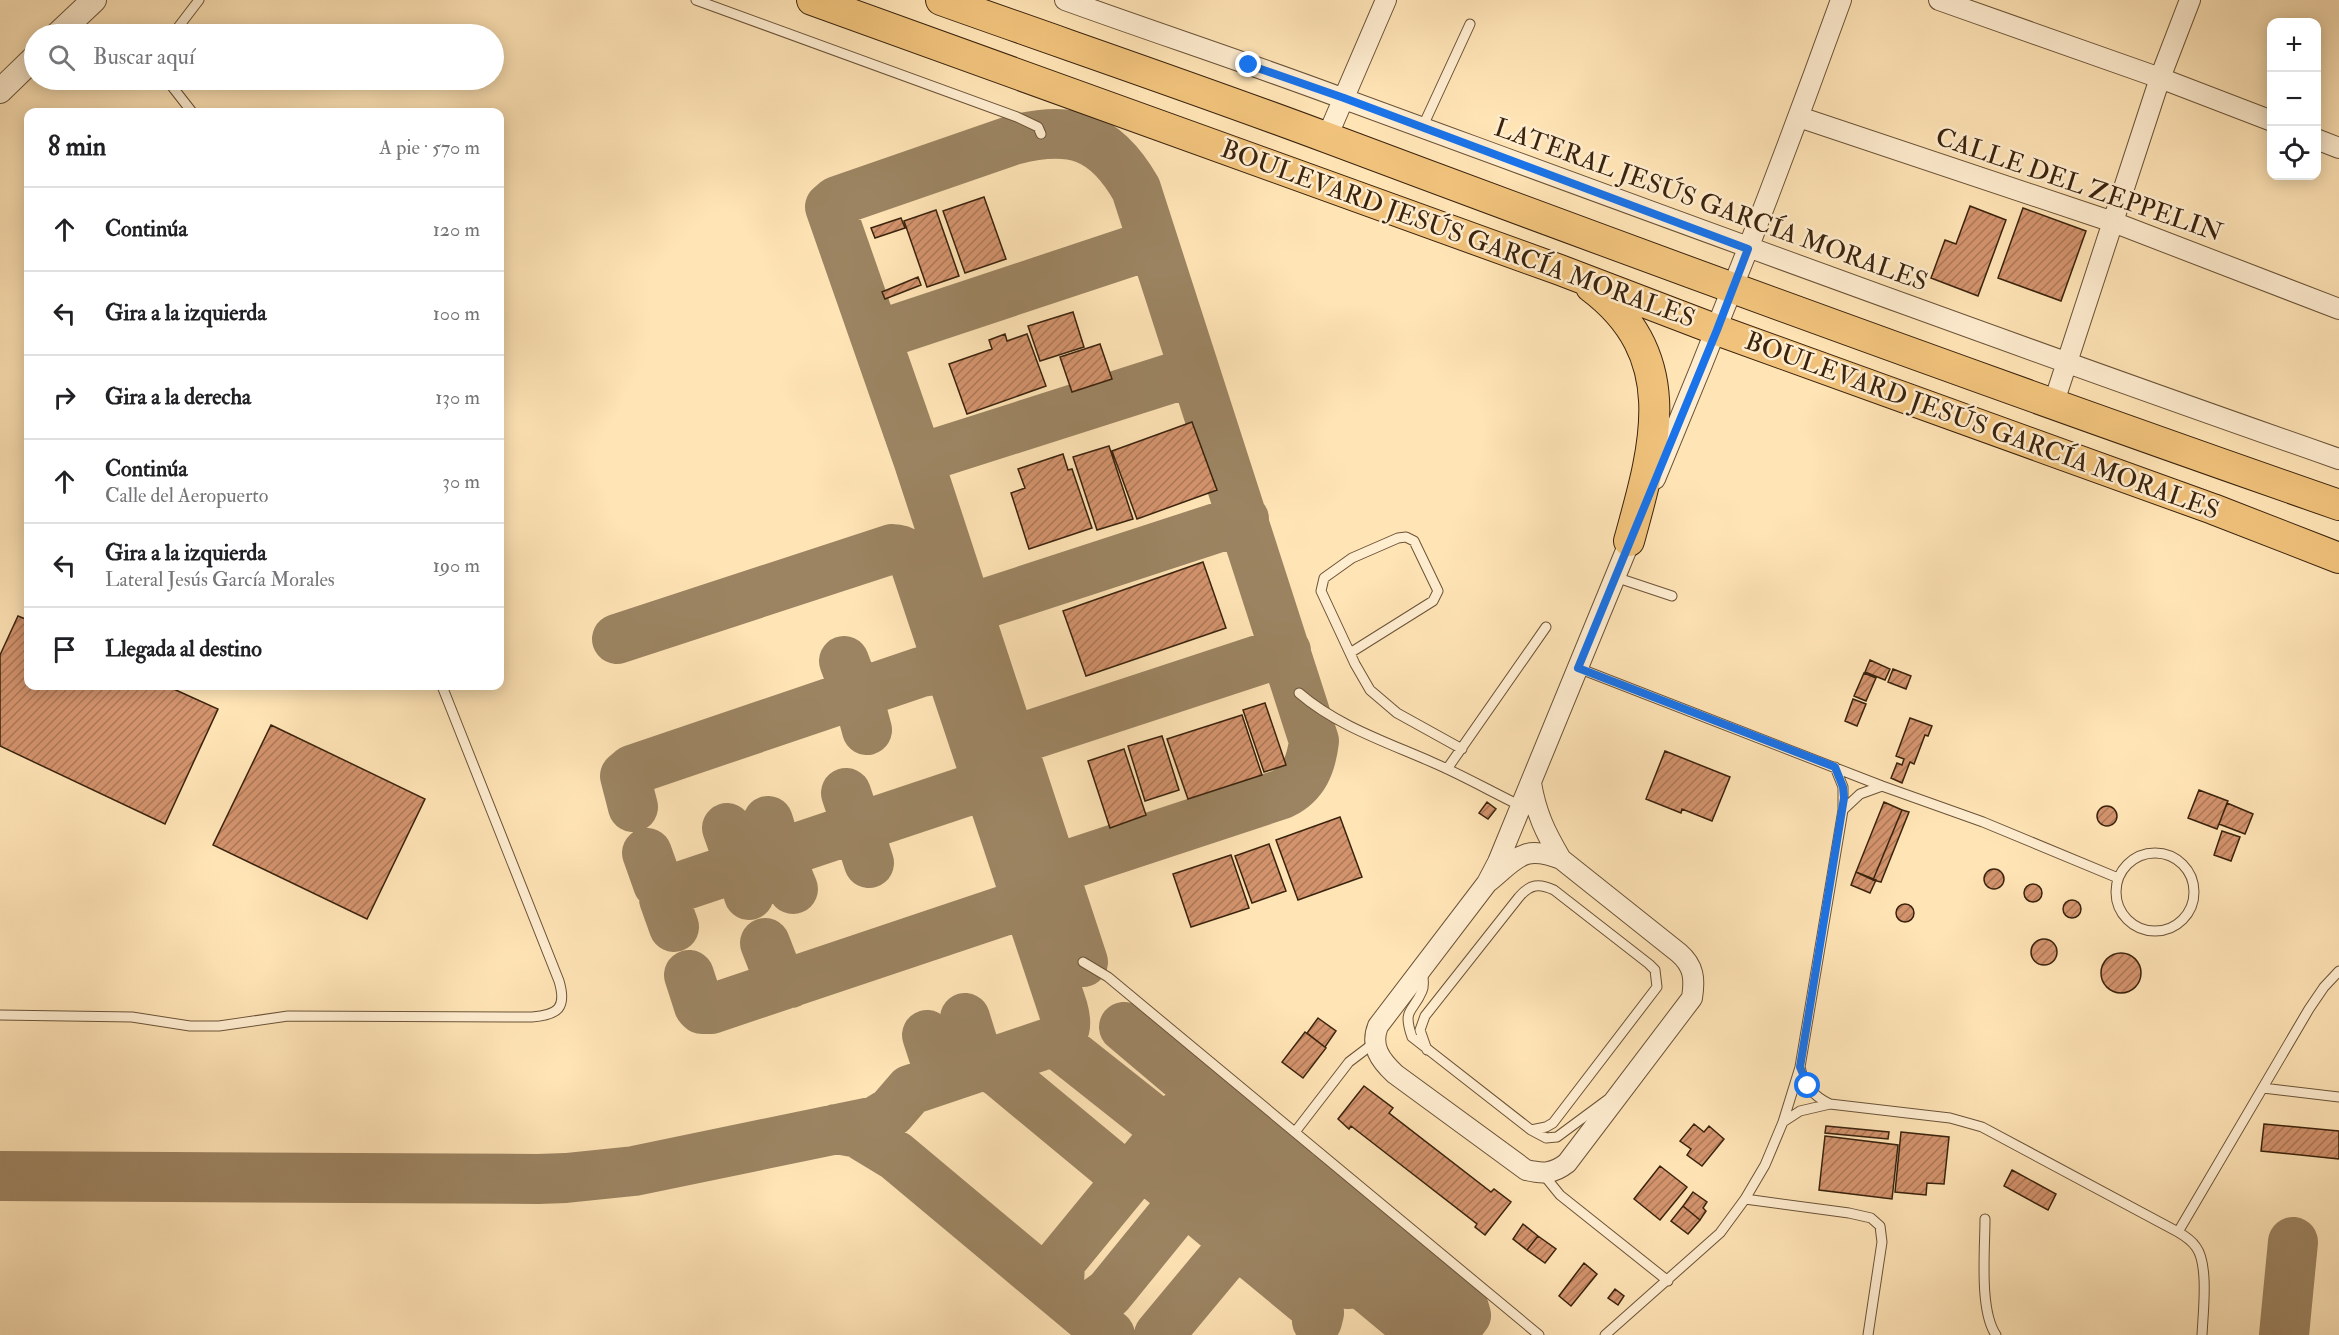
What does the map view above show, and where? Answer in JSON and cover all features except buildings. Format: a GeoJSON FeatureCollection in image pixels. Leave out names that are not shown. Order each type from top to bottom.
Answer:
{"type":"FeatureCollection","features":[{"type":"Feature","properties":{"kind":"main road","name":"BOULEVARD JESÚS GARCÍA MORALES"},"geometry":{"type":"LineString","coordinates":[[812,0],[1214,143],[1717,330],[2338,553]]}},
{"type":"Feature","properties":{"kind":"main road","name":"BOULEVARD JESÚS GARCÍA MORALES"},"geometry":{"type":"LineString","coordinates":[[941,0],[1327,137],[1437,180],[2053,405],[2339,505]]}},
{"type":"Feature","properties":{"kind":"main road"},"geometry":{"type":"LineString","coordinates":[[1214,143],[1307,157],[1316,155],[1327,137]]}},
{"type":"Feature","properties":{"kind":"main road"},"geometry":{"type":"LineString","coordinates":[[1560,270],[1588,285],[1616,308],[1631,327],[1642,348],[1652,379],[1655,407],[1650,465],[1629,541]]}},
{"type":"Feature","properties":{"kind":"street"},"geometry":{"type":"LineString","coordinates":[[69,24],[94,0]]}},
{"type":"Feature","properties":{"kind":"street","name":"LATERAL JESÚS GARCÍA MORALES"},"geometry":{"type":"LineString","coordinates":[[1065,0],[1344,98],[1748,249],[2067,364],[2339,459]]}},
{"type":"Feature","properties":{"kind":"street"},"geometry":{"type":"LineString","coordinates":[[1327,137],[1386,0]]}},
{"type":"Feature","properties":{"kind":"street"},"geometry":{"type":"LineString","coordinates":[[1487,883],[1526,853],[1543,852],[1561,859],[1679,953],[1692,968],[1694,984],[1692,998],[1567,1163],[1559,1169],[1543,1174],[1526,1170],[1395,1074],[1378,1055],[1374,1042],[1378,1026],[1487,883],[1528,808],[1532,783],[1717,330],[1799,117],[1841,0]]}},
{"type":"Feature","properties":{"kind":"street"},"geometry":{"type":"LineString","coordinates":[[1939,0],[2160,78],[2267,120]]}},
{"type":"Feature","properties":{"kind":"street"},"geometry":{"type":"LineString","coordinates":[[2053,405],[2160,78],[2190,0]]}},
{"type":"Feature","properties":{"kind":"street"},"geometry":{"type":"LineString","coordinates":[[0,91],[24,68]]}},
{"type":"Feature","properties":{"kind":"street","name":"CALLE DEL ZEPPELIN"},"geometry":{"type":"LineString","coordinates":[[1799,117],[2113,222],[2339,309]]}},
{"type":"Feature","properties":{"kind":"street"},"geometry":{"type":"LineString","coordinates":[[2321,141],[2339,148]]}},
{"type":"Feature","properties":{"kind":"street"},"geometry":{"type":"LineString","coordinates":[[1528,808],[1561,859]]}},
{"type":"Feature","properties":{"kind":"lane"},"geometry":{"type":"LineString","coordinates":[[181,24],[199,0]]}},
{"type":"Feature","properties":{"kind":"lane"},"geometry":{"type":"LineString","coordinates":[[696,0],[1017,117],[1038,127],[1041,134]]}},
{"type":"Feature","properties":{"kind":"lane"},"geometry":{"type":"LineString","coordinates":[[1422,128],[1470,24]]}},
{"type":"Feature","properties":{"kind":"lane"},"geometry":{"type":"LineString","coordinates":[[175,90],[189,108]]}},
{"type":"Feature","properties":{"kind":"lane"},"geometry":{"type":"LineString","coordinates":[[1350,653],[1437,596],[1438,591],[1414,541],[1406,537],[1398,538],[1352,558],[1324,578],[1322,591],[1350,653],[1370,690],[1397,713],[1461,749]]}},
{"type":"Feature","properties":{"kind":"lane"},"geometry":{"type":"LineString","coordinates":[[1615,578],[1672,596]]}},
{"type":"Feature","properties":{"kind":"lane"},"geometry":{"type":"LineString","coordinates":[[1447,769],[1546,627]]}},
{"type":"Feature","properties":{"kind":"lane"},"geometry":{"type":"LineString","coordinates":[[1578,668],[1882,786],[1983,822],[2118,878]]}},
{"type":"Feature","properties":{"kind":"lane"},"geometry":{"type":"LineString","coordinates":[[0,1015],[132,1017],[190,1026],[219,1026],[288,1016],[532,1017],[556,1012],[561,1005],[563,994],[560,981],[444,690]]}},
{"type":"Feature","properties":{"kind":"lane"},"geometry":{"type":"LineString","coordinates":[[1299,693],[1312,704],[1339,720],[1528,808]]}},
{"type":"Feature","properties":{"kind":"lane"},"geometry":{"type":"LineString","coordinates":[[1605,1335],[1719,1233],[1745,1199],[1765,1165],[1783,1122],[1800,1067],[1843,810],[1843,787],[1835,767]]}},
{"type":"Feature","properties":{"kind":"lane"},"geometry":{"type":"LineString","coordinates":[[1843,810],[1860,794],[1882,786]]}},
{"type":"Feature","properties":{"kind":"lane"},"geometry":{"type":"LineString","coordinates":[[2158,853],[2171,856],[2189,873],[2194,885],[2194,897],[2190,910],[2172,927],[2159,931],[2146,930],[2134,924],[2124,915],[2118,904],[2116,891],[2118,878],[2125,867],[2140,856],[2158,853]]}},
{"type":"Feature","properties":{"kind":"lane"},"geometry":{"type":"LineString","coordinates":[[1427,1050],[1420,1030],[1425,1016],[1519,897],[1531,886],[1538,885],[1554,890],[1649,964],[1655,970],[1657,987],[1553,1123],[1531,1130]]}},
{"type":"Feature","properties":{"kind":"lane"},"geometry":{"type":"LineString","coordinates":[[1083,962],[1108,977],[1539,1335]]}},
{"type":"Feature","properties":{"kind":"lane"},"geometry":{"type":"LineString","coordinates":[[1422,968],[1424,988],[1408,1013],[1412,1037],[1531,1130],[1546,1138],[1557,1137],[1624,1088]]}},
{"type":"Feature","properties":{"kind":"lane"},"geometry":{"type":"LineString","coordinates":[[2178,1232],[2309,1009],[2324,987],[2339,971]]}},
{"type":"Feature","properties":{"kind":"lane"},"geometry":{"type":"LineString","coordinates":[[1295,1132],[1349,1062],[1374,1042]]}},
{"type":"Feature","properties":{"kind":"lane"},"geometry":{"type":"LineString","coordinates":[[1800,1067],[1811,1091],[1830,1104]]}},
{"type":"Feature","properties":{"kind":"lane"},"geometry":{"type":"LineString","coordinates":[[2263,1088],[2339,1097]]}},
{"type":"Feature","properties":{"kind":"lane"},"geometry":{"type":"LineString","coordinates":[[1783,1122],[1800,1111],[1830,1104],[1967,1122],[1982,1127],[2178,1232],[2197,1247],[2203,1268],[2202,1335]]}},
{"type":"Feature","properties":{"kind":"lane"},"geometry":{"type":"LineString","coordinates":[[1543,1174],[1560,1195],[1577,1210],[1668,1281]]}},
{"type":"Feature","properties":{"kind":"lane"},"geometry":{"type":"LineString","coordinates":[[1745,1199],[1871,1218],[1880,1226],[1882,1242],[1868,1335]]}},
{"type":"Feature","properties":{"kind":"lane"},"geometry":{"type":"LineString","coordinates":[[1985,1219],[1985,1307],[1996,1335]]}},
{"type":"Feature","properties":{"kind":"taxiway"},"geometry":{"type":"LineString","coordinates":[[1052,870],[1282,794],[1290,790],[1301,779],[1311,758],[1314,741],[1136,189],[1112,156],[1099,146],[1070,135],[1053,134],[1013,140],[837,201],[830,207],[918,459],[1083,962]]}},
{"type":"Feature","properties":{"kind":"taxiway"},"geometry":{"type":"LineString","coordinates":[[876,336],[1153,244]]}},
{"type":"Feature","properties":{"kind":"taxiway"},"geometry":{"type":"LineString","coordinates":[[918,459],[1194,371]]}},
{"type":"Feature","properties":{"kind":"taxiway"},"geometry":{"type":"LineString","coordinates":[[968,609],[1244,519]]}},
{"type":"Feature","properties":{"kind":"taxiway"},"geometry":{"type":"LineString","coordinates":[[0,1176],[538,1179],[634,1171],[876,1121],[891,1112],[910,1090],[1052,1042],[1061,1036],[1065,1028],[1063,1009],[916,567],[907,554],[892,549],[617,639]]}},
{"type":"Feature","properties":{"kind":"taxiway"},"geometry":{"type":"LineString","coordinates":[[1009,742],[1286,651]]}},
{"type":"Feature","properties":{"kind":"taxiway"},"geometry":{"type":"LineString","coordinates":[[844,661],[854,688],[863,692],[860,704],[867,730]]}},
{"type":"Feature","properties":{"kind":"taxiway"},"geometry":{"type":"LineString","coordinates":[[633,807],[625,776],[632,770],[921,672],[939,669],[953,680]]}},
{"type":"Feature","properties":{"kind":"taxiway"},"geometry":{"type":"LineString","coordinates":[[674,927],[664,899],[667,891],[970,790],[980,782],[983,769]]}},
{"type":"Feature","properties":{"kind":"taxiway"},"geometry":{"type":"LineString","coordinates":[[846,793],[855,820],[850,830],[860,835],[869,863]]}},
{"type":"Feature","properties":{"kind":"taxiway"},"geometry":{"type":"LineString","coordinates":[[768,821],[776,844],[782,850],[787,851],[781,860],[793,889]]}},
{"type":"Feature","properties":{"kind":"taxiway"},"geometry":{"type":"LineString","coordinates":[[727,828],[738,859],[746,865],[743,875],[749,895]]}},
{"type":"Feature","properties":{"kind":"taxiway"},"geometry":{"type":"LineString","coordinates":[[647,853],[658,884],[667,891]]}},
{"type":"Feature","properties":{"kind":"taxiway"},"geometry":{"type":"LineString","coordinates":[[689,975],[699,1006],[702,1009],[711,1009],[1009,909],[1021,898],[1023,887]]}},
{"type":"Feature","properties":{"kind":"taxiway"},"geometry":{"type":"LineString","coordinates":[[765,943],[779,979],[790,983]]}},
{"type":"Feature","properties":{"kind":"taxiway"},"geometry":{"type":"LineString","coordinates":[[965,1018],[978,1060],[975,1068]]}},
{"type":"Feature","properties":{"kind":"taxiway"},"geometry":{"type":"LineString","coordinates":[[1124,1027],[1195,1087],[1198,1094]]}},
{"type":"Feature","properties":{"kind":"taxiway"},"geometry":{"type":"LineString","coordinates":[[927,1035],[939,1072],[948,1077]]}},
{"type":"Feature","properties":{"kind":"taxiway"},"geometry":{"type":"LineString","coordinates":[[1054,1041],[1160,1125],[1162,1137]]}},
{"type":"Feature","properties":{"kind":"taxiway"},"geometry":{"type":"LineString","coordinates":[[978,1060],[1000,1073],[1123,1175],[1126,1181]]}},
{"type":"Feature","properties":{"kind":"taxiway"},"geometry":{"type":"LineString","coordinates":[[1198,1094],[1207,1096],[1289,1164],[1294,1171],[1293,1174]]}},
{"type":"Feature","properties":{"kind":"taxiway"},"geometry":{"type":"LineString","coordinates":[[1064,1296],[1059,1284],[1060,1262],[1198,1094]]}},
{"type":"Feature","properties":{"kind":"taxiway"},"geometry":{"type":"LineString","coordinates":[[836,1129],[858,1133],[896,1156],[1110,1335]]}},
{"type":"Feature","properties":{"kind":"taxiway"},"geometry":{"type":"LineString","coordinates":[[1166,1133],[1177,1132],[1261,1201],[1263,1207],[1260,1213]]}},
{"type":"Feature","properties":{"kind":"taxiway"},"geometry":{"type":"LineString","coordinates":[[1137,1168],[1148,1169],[1226,1234],[1232,1241],[1231,1248],[1239,1247],[1247,1251],[1316,1308],[1319,1313],[1317,1321]]}},
{"type":"Feature","properties":{"kind":"taxiway"},"geometry":{"type":"LineString","coordinates":[[1293,1174],[1309,1180],[1373,1233],[1378,1239],[1379,1246]]}},
{"type":"Feature","properties":{"kind":"taxiway"},"geometry":{"type":"LineString","coordinates":[[1159,1335],[1293,1174]]}},
{"type":"Feature","properties":{"kind":"taxiway"},"geometry":{"type":"LineString","coordinates":[[1260,1213],[1270,1211],[1279,1215],[1347,1272],[1348,1284]]}},
{"type":"Feature","properties":{"kind":"taxiway"},"geometry":{"type":"LineString","coordinates":[[1075,1305],[1090,1307],[1109,1293],[1170,1218]]}},
{"type":"Feature","properties":{"kind":"taxiway"},"geometry":{"type":"LineString","coordinates":[[2284,1335],[2293,1242]]}},
{"type":"Feature","properties":{"kind":"taxiway"},"geometry":{"type":"LineString","coordinates":[[1379,1246],[1388,1247],[1464,1308],[1466,1315],[1451,1335]]}},
{"type":"Feature","properties":{"kind":"taxiway"},"geometry":{"type":"LineString","coordinates":[[1349,1282],[1359,1281],[1424,1335]]}},
{"type":"Feature","properties":{"kind":"route"},"geometry":{"type":"LineString","coordinates":[[1249,65],[1344,98],[1748,249],[1578,668],[1835,767],[1843,787],[1843,810],[1800,1067],[1808,1086]]}}]}
